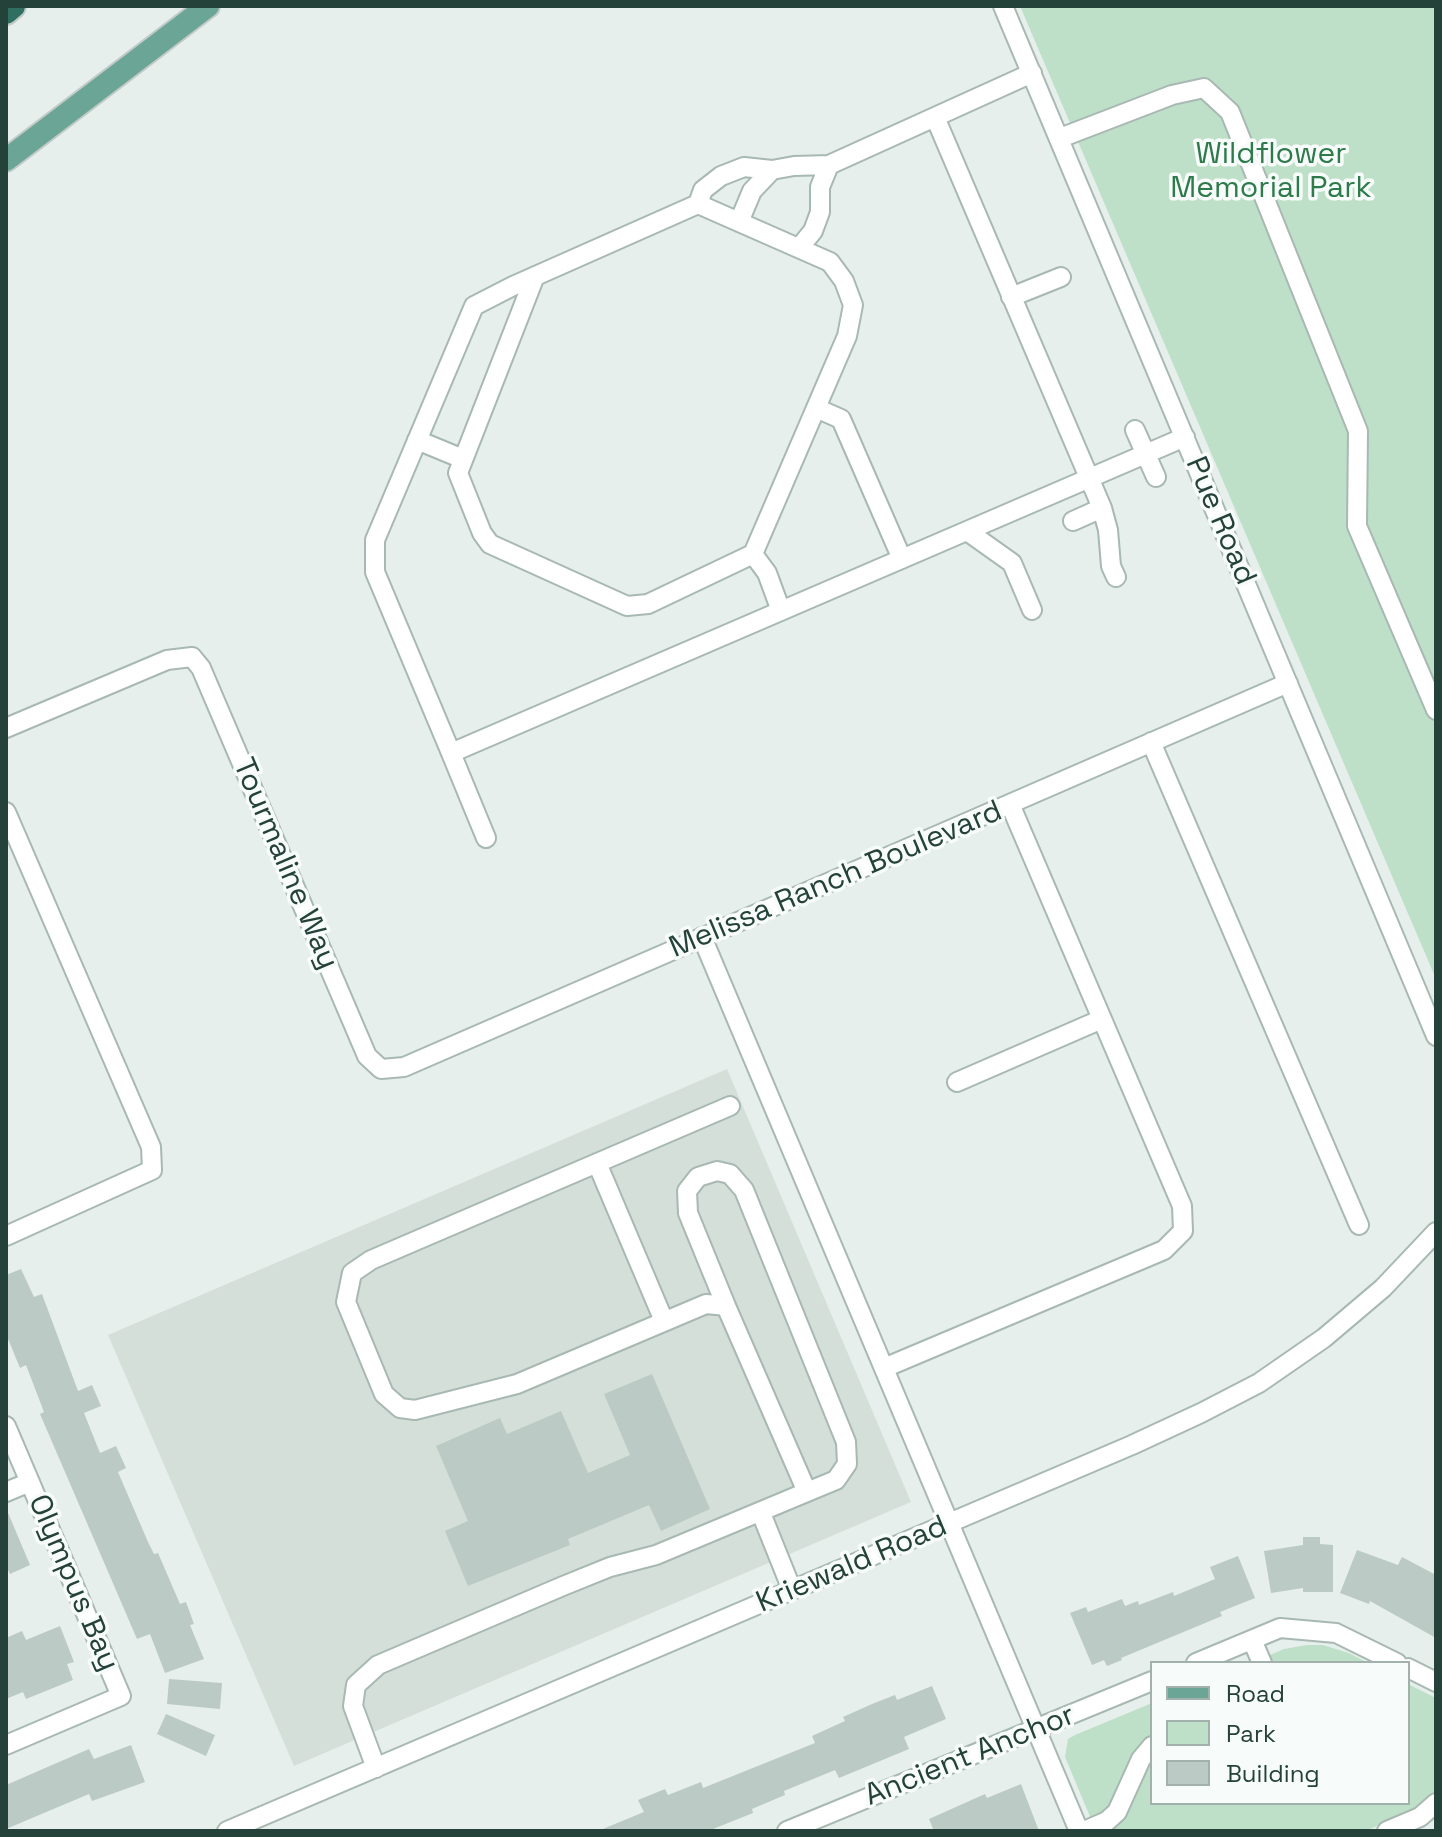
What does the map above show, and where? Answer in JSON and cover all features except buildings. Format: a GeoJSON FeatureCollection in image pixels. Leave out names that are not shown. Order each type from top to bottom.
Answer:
{"type":"FeatureCollection","features":[{"type":"Feature","properties":{"kind":"highway"},"geometry":{"type":"LineString","coordinates":[[6,12],[13,6]]}},
{"type":"Feature","properties":{"kind":"main road"},"geometry":{"type":"LineString","coordinates":[[6,160],[208,6]]}},
{"type":"Feature","properties":{"kind":"street","name":"Pue Road"},"geometry":{"type":"LineString","coordinates":[[1003,6],[1436,1036]]}},
{"type":"Feature","properties":{"kind":"street"},"geometry":{"type":"LineString","coordinates":[[486,838],[375,572],[375,540],[474,306],[698,204],[703,190],[721,176],[744,167],[772,170],[829,165],[1032,73]]}},
{"type":"Feature","properties":{"kind":"street"},"geometry":{"type":"LineString","coordinates":[[1060,138],[1172,95],[1204,88],[1230,112],[1358,431],[1357,526],[1436,710]]}},
{"type":"Feature","properties":{"kind":"street"},"geometry":{"type":"LineString","coordinates":[[935,117],[1102,508],[1108,530],[1111,566],[1116,577]]}},
{"type":"Feature","properties":{"kind":"street"},"geometry":{"type":"LineString","coordinates":[[799,248],[813,231],[820,212],[820,187],[829,165]]}},
{"type":"Feature","properties":{"kind":"street"},"geometry":{"type":"LineString","coordinates":[[739,222],[752,191],[772,170]]}},
{"type":"Feature","properties":{"kind":"street"},"geometry":{"type":"LineString","coordinates":[[535,276],[458,473],[482,533],[490,544],[627,606],[648,604],[753,554],[847,336],[853,305],[844,281],[830,262],[698,204]]}},
{"type":"Feature","properties":{"kind":"street"},"geometry":{"type":"LineString","coordinates":[[1011,297],[1061,277]]}},
{"type":"Feature","properties":{"kind":"street"},"geometry":{"type":"LineString","coordinates":[[816,408],[841,419],[902,559]]}},
{"type":"Feature","properties":{"kind":"street"},"geometry":{"type":"LineString","coordinates":[[1135,430],[1156,477]]}},
{"type":"Feature","properties":{"kind":"street"},"geometry":{"type":"LineString","coordinates":[[451,753],[1185,437]]}},
{"type":"Feature","properties":{"kind":"street"},"geometry":{"type":"LineString","coordinates":[[417,440],[463,459]]}},
{"type":"Feature","properties":{"kind":"street"},"geometry":{"type":"LineString","coordinates":[[1073,521],[1102,508]]}},
{"type":"Feature","properties":{"kind":"street"},"geometry":{"type":"LineString","coordinates":[[967,531],[1012,563],[1032,610]]}},
{"type":"Feature","properties":{"kind":"street"},"geometry":{"type":"LineString","coordinates":[[753,554],[767,573],[781,611]]}},
{"type":"Feature","properties":{"kind":"street","name":"Tourmaline Way"},"geometry":{"type":"LineString","coordinates":[[6,728],[167,660],[192,657],[201,668],[367,1056],[381,1069]]}},
{"type":"Feature","properties":{"kind":"street","name":"Melissa Ranch Boulevard"},"geometry":{"type":"LineString","coordinates":[[381,1069],[404,1067],[1288,683]]}},
{"type":"Feature","properties":{"kind":"street"},"geometry":{"type":"LineString","coordinates":[[1151,742],[1359,1225]]}},
{"type":"Feature","properties":{"kind":"street"},"geometry":{"type":"LineString","coordinates":[[884,1368],[1164,1250],[1183,1231],[1182,1206],[1010,804]]}},
{"type":"Feature","properties":{"kind":"street"},"geometry":{"type":"LineString","coordinates":[[6,812],[151,1147],[152,1170],[6,1236]]}},
{"type":"Feature","properties":{"kind":"street"},"geometry":{"type":"LineString","coordinates":[[702,937],[1081,1831],[1107,1821],[1117,1812],[1141,1759],[1150,1748]]}},
{"type":"Feature","properties":{"kind":"street"},"geometry":{"type":"LineString","coordinates":[[957,1082],[1102,1019]]}},
{"type":"Feature","properties":{"kind":"street"},"geometry":{"type":"LineString","coordinates":[[726,1306],[706,1304],[517,1384],[415,1410],[400,1408],[384,1394],[346,1302],[352,1273],[371,1260],[730,1106]]}},
{"type":"Feature","properties":{"kind":"street"},"geometry":{"type":"LineString","coordinates":[[597,1163],[664,1321]]}},
{"type":"Feature","properties":{"kind":"street"},"geometry":{"type":"LineString","coordinates":[[376,1768],[353,1706],[356,1685],[378,1665],[610,1567],[656,1555],[761,1513],[836,1480],[847,1464],[846,1442],[744,1190],[730,1174],[717,1171],[698,1177],[687,1191],[688,1213],[807,1492]]}},
{"type":"Feature","properties":{"kind":"street","name":"Kriewald Road"},"geometry":{"type":"LineString","coordinates":[[227,1831],[1132,1445],[1259,1383],[1324,1338],[1383,1288],[1432,1239]]}},
{"type":"Feature","properties":{"kind":"street","name":"Olympus Bay"},"geometry":{"type":"LineString","coordinates":[[6,1426],[121,1696],[6,1745]]}},
{"type":"Feature","properties":{"kind":"street"},"geometry":{"type":"LineString","coordinates":[[6,1492],[30,1482]]}},
{"type":"Feature","properties":{"kind":"street"},"geometry":{"type":"LineString","coordinates":[[761,1513],[792,1590]]}},
{"type":"Feature","properties":{"kind":"street"},"geometry":{"type":"LineString","coordinates":[[1201,1661],[1280,1628],[1336,1633],[1393,1661]]}},
{"type":"Feature","properties":{"kind":"street"},"geometry":{"type":"LineString","coordinates":[[1252,1640],[1261,1661]]}},
{"type":"Feature","properties":{"kind":"street"},"geometry":{"type":"LineString","coordinates":[[1410,1669],[1436,1682]]}},
{"type":"Feature","properties":{"kind":"street","name":"Ancient Anchor"},"geometry":{"type":"LineString","coordinates":[[787,1831],[1150,1682]]}},
{"type":"Feature","properties":{"kind":"street"},"geometry":{"type":"LineString","coordinates":[[1387,1831],[1420,1817],[1436,1803]]}},
{"type":"Feature","properties":{"kind":"shaded area"},"geometry":{"type":"Polygon","coordinates":[[[727,1069],[911,1502],[294,1766],[108,1335],[727,1069]]]}},
{"type":"Feature","properties":{"kind":"green space","name":"Wildflower Memorial Park"},"geometry":{"type":"Polygon","coordinates":[[[1020,6],[1436,6],[1436,979],[1020,6]]]}},
{"type":"Feature","properties":{"kind":"green space"},"geometry":{"type":"Polygon","coordinates":[[[1323,1645],[1364,1661],[1256,1661],[1284,1649],[1323,1645]]]}},
{"type":"Feature","properties":{"kind":"green space"},"geometry":{"type":"Polygon","coordinates":[[[1410,1685],[1436,1698],[1436,1796],[1414,1811],[1365,1831],[1096,1831],[1065,1757],[1068,1739],[1150,1704],[1150,1805],[1410,1805],[1410,1685]]]}}]}
